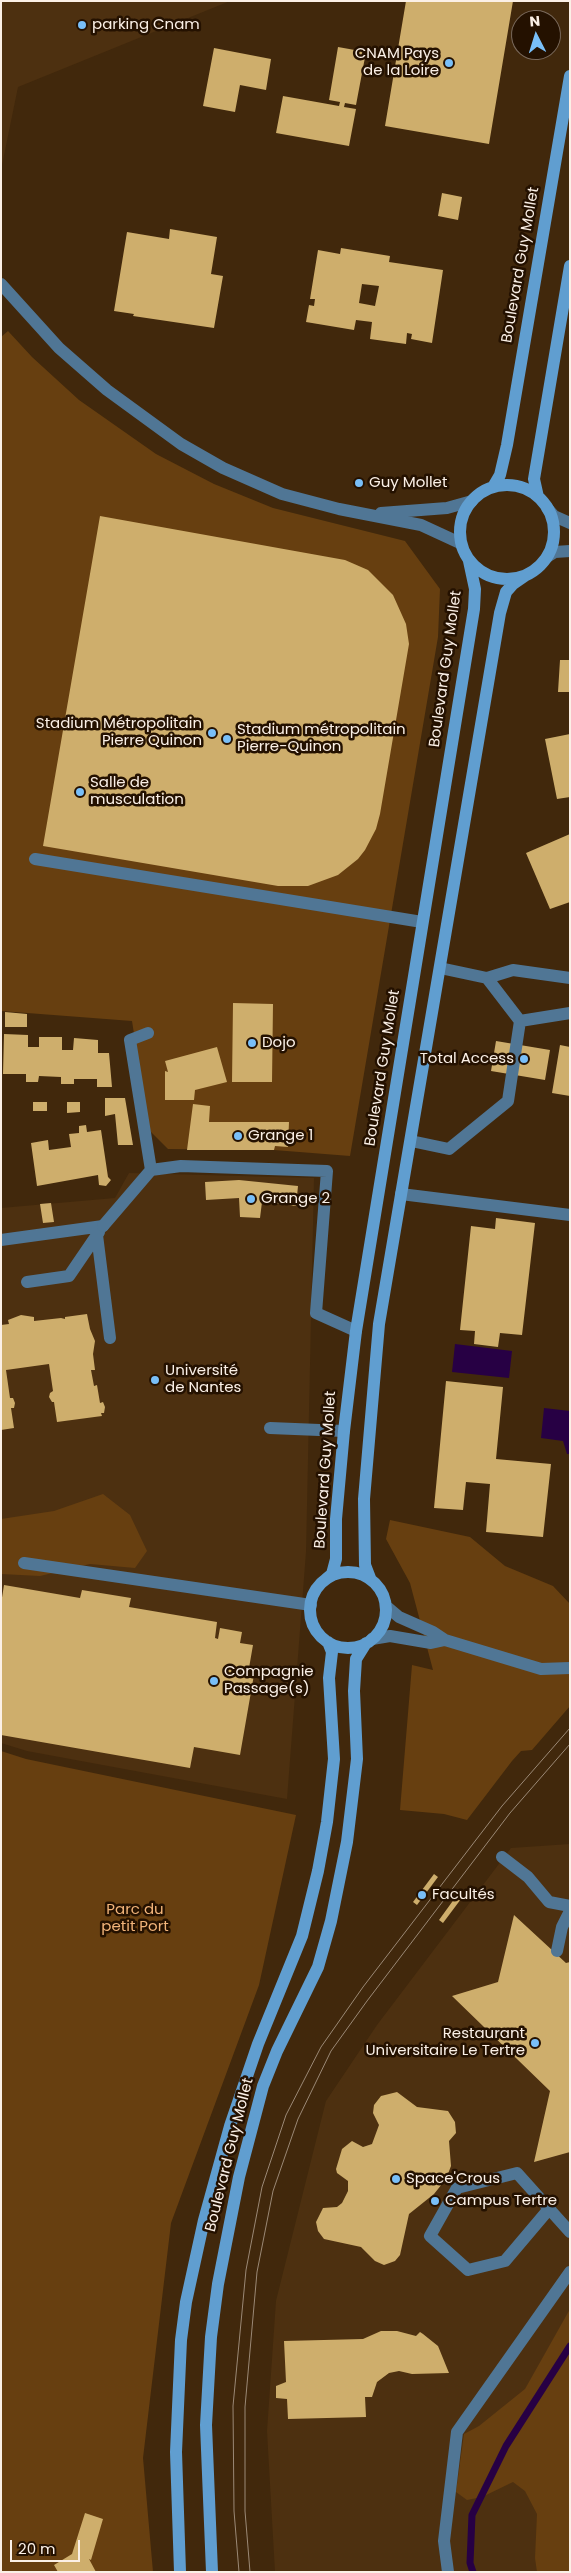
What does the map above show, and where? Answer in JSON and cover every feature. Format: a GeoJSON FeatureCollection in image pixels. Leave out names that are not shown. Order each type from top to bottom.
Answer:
{"type":"FeatureCollection","features":[{"type":"Feature","properties":{"kind":"main road","name":"Boulevard Guy Mollet"},"geometry":{"type":"LineString","coordinates":[[493,487],[500,475],[507,445],[570,76]]}},
{"type":"Feature","properties":{"kind":"main road"},"geometry":{"type":"LineString","coordinates":[[538,497],[534,479],[570,266]]}},
{"type":"Feature","properties":{"kind":"main road"},"geometry":{"type":"LineString","coordinates":[[370,1578],[351,1572],[340,1572],[326,1579],[316,1590],[311,1605],[311,1615],[314,1625],[328,1642],[347,1647],[369,1641],[384,1624],[386,1606],[383,1593],[370,1578],[365,1564],[364,1525],[370,1412],[379,1324],[500,613],[506,592],[513,584],[526,576],[547,557],[554,536],[553,522],[547,508],[538,497],[527,490],[514,486],[493,487],[479,494],[472,501],[461,520],[460,543],[470,562],[491,577],[509,579],[526,576]]}},
{"type":"Feature","properties":{"kind":"main road","name":"Boulevard Guy Mollet"},"geometry":{"type":"LineString","coordinates":[[326,1579],[332,1574],[336,1559],[336,1519],[356,1331],[474,609],[475,589],[470,562]]}},
{"type":"Feature","properties":{"kind":"main road","name":"Boulevard Guy Mollet"},"geometry":{"type":"LineString","coordinates":[[212,2572],[206,2425],[211,2337],[220,2275],[238,2177],[263,2086],[277,2050],[318,1967],[335,1903],[347,1842],[357,1760],[354,1690],[356,1658],[369,1641]]}},
{"type":"Feature","properties":{"kind":"main road","name":"Boulevard Guy Mollet"},"geometry":{"type":"LineString","coordinates":[[180,2572],[176,2452],[180,2349],[186,2302],[204,2220],[230,2126],[258,2044],[302,1936],[318,1871],[327,1822],[334,1759],[330,1678],[332,1652],[328,1642]]}},
{"type":"Feature","properties":{"kind":"street"},"geometry":{"type":"LineString","coordinates":[[1,284],[60,348],[107,390],[181,444],[223,468],[282,494],[366,515],[421,525],[460,543]]}},
{"type":"Feature","properties":{"kind":"street"},"geometry":{"type":"LineString","coordinates":[[366,515],[447,508],[472,501]]}},
{"type":"Feature","properties":{"kind":"street"},"geometry":{"type":"LineString","coordinates":[[547,508],[554,516],[570,524]]}},
{"type":"Feature","properties":{"kind":"street"},"geometry":{"type":"LineString","coordinates":[[547,557],[555,552],[570,551]]}},
{"type":"Feature","properties":{"kind":"street"},"geometry":{"type":"LineString","coordinates":[[35,859],[422,922]]}},
{"type":"Feature","properties":{"kind":"street"},"geometry":{"type":"LineString","coordinates":[[440,968],[487,978],[513,970],[570,978]]}},
{"type":"Feature","properties":{"kind":"street"},"geometry":{"type":"LineString","coordinates":[[411,1141],[449,1149],[508,1101],[520,1021],[487,978]]}},
{"type":"Feature","properties":{"kind":"street"},"geometry":{"type":"LineString","coordinates":[[520,1021],[570,1013]]}},
{"type":"Feature","properties":{"kind":"street"},"geometry":{"type":"LineString","coordinates":[[148,1033],[130,1040],[151,1170]]}},
{"type":"Feature","properties":{"kind":"street"},"geometry":{"type":"LineString","coordinates":[[27,1282],[69,1276],[100,1230],[151,1170],[181,1166],[327,1171],[316,1314],[356,1331]]}},
{"type":"Feature","properties":{"kind":"street"},"geometry":{"type":"LineString","coordinates":[[402,1194],[570,1214]]}},
{"type":"Feature","properties":{"kind":"street"},"geometry":{"type":"LineString","coordinates":[[1,1240],[100,1230]]}},
{"type":"Feature","properties":{"kind":"street"},"geometry":{"type":"LineString","coordinates":[[100,1230],[110,1338]]}},
{"type":"Feature","properties":{"kind":"street"},"geometry":{"type":"LineString","coordinates":[[270,1428],[344,1431]]}},
{"type":"Feature","properties":{"kind":"street"},"geometry":{"type":"LineString","coordinates":[[24,1563],[311,1605]]}},
{"type":"Feature","properties":{"kind":"street"},"geometry":{"type":"LineString","coordinates":[[386,1606],[399,1618],[433,1632],[444,1640],[541,1669],[570,1668]]}},
{"type":"Feature","properties":{"kind":"street"},"geometry":{"type":"LineString","coordinates":[[369,1641],[390,1636],[431,1643],[444,1640]]}},
{"type":"Feature","properties":{"kind":"street"},"geometry":{"type":"LineString","coordinates":[[502,1857],[528,1877],[549,1902],[570,1906]]}},
{"type":"Feature","properties":{"kind":"street"},"geometry":{"type":"LineString","coordinates":[[557,1951],[562,1927],[570,1911]]}},
{"type":"Feature","properties":{"kind":"street"},"geometry":{"type":"LineString","coordinates":[[549,2209],[505,2261],[468,2270],[430,2236],[457,2188],[517,2172],[570,2232]]}},
{"type":"Feature","properties":{"kind":"street"},"geometry":{"type":"LineString","coordinates":[[448,2572],[444,2541],[457,2432],[570,2272]]}},
{"type":"Feature","properties":{"kind":"shaded area"},"geometry":{"type":"Polygon","coordinates":[[[1,1],[230,1],[18,87],[1,170],[1,1]]]}},
{"type":"Feature","properties":{"kind":"shaded area","name":"Université de Nantes"},"geometry":{"type":"Polygon","coordinates":[[[129,1173],[314,1178],[306,1552],[287,1799],[27,1751],[1,1743],[1,1208],[115,1198],[129,1173]]]}},
{"type":"Feature","properties":{"kind":"shaded area"},"geometry":{"type":"Polygon","coordinates":[[[455,1344],[512,1351],[509,1378],[452,1372],[455,1344]]]}},
{"type":"Feature","properties":{"kind":"shaded area"},"geometry":{"type":"Polygon","coordinates":[[[544,1408],[570,1411],[570,1454],[567,1454],[563,1441],[541,1438],[544,1408]]]}},
{"type":"Feature","properties":{"kind":"shaded area","name":"Campus Tertre"},"geometry":{"type":"Polygon","coordinates":[[[570,1844],[570,2572],[275,2572],[267,2431],[276,2301],[326,2101],[377,2025],[511,1848],[570,1844]]]}},
{"type":"Feature","properties":{"kind":"green space","name":"Stadium Métropolitain Pierre Quinon"},"geometry":{"type":"Polygon","coordinates":[[[8,331],[32,357],[79,400],[156,454],[214,484],[273,508],[405,541],[440,589],[438,637],[350,1156],[274,1150],[168,1149],[149,1130],[132,1021],[1,1011],[1,337],[8,331]]]}},
{"type":"Feature","properties":{"kind":"green space"},"geometry":{"type":"Polygon","coordinates":[[[103,1494],[130,1515],[147,1551],[135,1568],[90,1564],[40,1576],[1,1574],[1,1519],[54,1511],[103,1494]]]}},
{"type":"Feature","properties":{"kind":"green space"},"geometry":{"type":"Polygon","coordinates":[[[390,1520],[470,1537],[505,1566],[553,1586],[570,1604],[570,1706],[532,1750],[521,1751],[467,1820],[444,1814],[400,1810],[412,1665],[433,1670],[410,1583],[386,1539],[390,1520]]]}},
{"type":"Feature","properties":{"kind":"green space","name":"Parc du petit Port"},"geometry":{"type":"Polygon","coordinates":[[[1,1751],[26,1759],[296,1815],[259,1985],[171,2223],[143,2458],[153,2572],[1,2572],[1,1751]]]}},
{"type":"Feature","properties":{"kind":"green space"},"geometry":{"type":"Polygon","coordinates":[[[570,2309],[570,2572],[537,2572],[535,2558],[537,2514],[525,2491],[513,2482],[482,2497],[467,2500],[456,2492],[464,2434],[479,2426],[525,2389],[570,2309]]]}},
{"type":"Feature","properties":{"kind":"building","name":"CNAM Pays de la Loire"},"geometry":{"type":"Polygon","coordinates":[[[406,1],[513,1],[489,144],[385,126],[406,1]]]}},
{"type":"Feature","properties":{"kind":"building"},"geometry":{"type":"Polygon","coordinates":[[[338,47],[366,52],[356,105],[345,103],[344,107],[356,109],[349,146],[276,133],[283,96],[339,106],[340,102],[329,100],[338,47]]]}},
{"type":"Feature","properties":{"kind":"building"},"geometry":{"type":"Polygon","coordinates":[[[214,48],[271,59],[266,90],[240,85],[235,112],[203,106],[214,48]]]}},
{"type":"Feature","properties":{"kind":"building"},"geometry":{"type":"Polygon","coordinates":[[[442,193],[462,197],[458,220],[438,216],[442,193]]]}},
{"type":"Feature","properties":{"kind":"building"},"geometry":{"type":"Polygon","coordinates":[[[170,229],[217,237],[211,274],[223,276],[214,328],[133,316],[134,314],[114,311],[127,232],[169,239],[170,229]]]}},
{"type":"Feature","properties":{"kind":"building"},"geometry":{"type":"Polygon","coordinates":[[[341,248],[390,256],[389,262],[443,270],[432,343],[411,339],[412,334],[407,333],[406,344],[370,339],[372,322],[356,320],[354,330],[306,322],[309,305],[314,306],[315,299],[310,299],[318,250],[340,254],[341,248]],[[362,284],[359,303],[375,306],[379,286],[362,284]]]}},
{"type":"Feature","properties":{"kind":"building","name":"Stadium métropolitain Pierre-Quinon"},"geometry":{"type":"Polygon","coordinates":[[[100,516],[345,560],[368,570],[393,595],[406,624],[409,644],[380,814],[376,829],[365,850],[358,859],[338,875],[308,886],[278,886],[43,846],[100,516]]]}},
{"type":"Feature","properties":{"kind":"building"},"geometry":{"type":"Polygon","coordinates":[[[560,660],[570,660],[570,692],[558,692],[560,660]]]}},
{"type":"Feature","properties":{"kind":"building"},"geometry":{"type":"Polygon","coordinates":[[[570,734],[570,797],[557,799],[545,739],[570,734]]]}},
{"type":"Feature","properties":{"kind":"building"},"geometry":{"type":"Polygon","coordinates":[[[570,834],[570,902],[550,909],[526,853],[570,834]]]}},
{"type":"Feature","properties":{"kind":"building","name":"Dojo"},"geometry":{"type":"Polygon","coordinates":[[[233,1003],[273,1004],[272,1082],[232,1082],[233,1003]]]}},
{"type":"Feature","properties":{"kind":"building"},"geometry":{"type":"Polygon","coordinates":[[[5,1012],[27,1014],[27,1027],[5,1027],[5,1012]]]}},
{"type":"Feature","properties":{"kind":"building"},"geometry":{"type":"Polygon","coordinates":[[[4,1034],[28,1035],[28,1047],[39,1047],[39,1037],[62,1037],[62,1050],[73,1050],[74,1038],[98,1040],[98,1053],[109,1053],[112,1087],[97,1087],[97,1079],[74,1079],[74,1084],[61,1084],[61,1077],[39,1076],[38,1082],[26,1082],[26,1074],[3,1074],[4,1034]]]}},
{"type":"Feature","properties":{"kind":"building"},"geometry":{"type":"Polygon","coordinates":[[[496,1041],[550,1050],[545,1080],[491,1071],[496,1041]]]}},
{"type":"Feature","properties":{"kind":"building"},"geometry":{"type":"Polygon","coordinates":[[[560,1045],[570,1047],[570,1096],[552,1093],[560,1045]]]}},
{"type":"Feature","properties":{"kind":"building"},"geometry":{"type":"Polygon","coordinates":[[[217,1047],[227,1082],[195,1090],[194,1100],[165,1100],[165,1071],[168,1072],[165,1061],[217,1047]]]}},
{"type":"Feature","properties":{"kind":"building"},"geometry":{"type":"Polygon","coordinates":[[[105,1098],[125,1098],[133,1145],[118,1145],[115,1114],[105,1116],[105,1098]]]}},
{"type":"Feature","properties":{"kind":"building"},"geometry":{"type":"Polygon","coordinates":[[[33,1102],[47,1102],[47,1111],[33,1111],[33,1102]]]}},
{"type":"Feature","properties":{"kind":"building"},"geometry":{"type":"Polygon","coordinates":[[[67,1102],[80,1102],[80,1112],[67,1113],[67,1102]]]}},
{"type":"Feature","properties":{"kind":"building","name":"Grange 1"},"geometry":{"type":"Polygon","coordinates":[[[193,1104],[210,1106],[209,1122],[289,1122],[288,1147],[275,1146],[274,1150],[187,1150],[193,1104]]]}},
{"type":"Feature","properties":{"kind":"building"},"geometry":{"type":"Polygon","coordinates":[[[86,1125],[87,1132],[101,1130],[108,1177],[111,1180],[106,1186],[99,1185],[98,1175],[37,1186],[31,1143],[48,1140],[49,1150],[71,1147],[69,1134],[79,1133],[79,1126],[86,1125]]]}},
{"type":"Feature","properties":{"kind":"building","name":"Grange 2"},"geometry":{"type":"Polygon","coordinates":[[[239,1180],[298,1186],[296,1206],[262,1202],[260,1218],[240,1217],[239,1198],[206,1200],[205,1182],[239,1180]]]}},
{"type":"Feature","properties":{"kind":"building"},"geometry":{"type":"Polygon","coordinates":[[[51,1203],[54,1222],[43,1223],[40,1204],[51,1203]]]}},
{"type":"Feature","properties":{"kind":"building"},"geometry":{"type":"Polygon","coordinates":[[[496,1218],[535,1223],[522,1335],[500,1333],[498,1347],[474,1344],[475,1331],[460,1330],[471,1226],[495,1229],[496,1218]]]}},
{"type":"Feature","properties":{"kind":"building"},"geometry":{"type":"Polygon","coordinates":[[[87,1314],[95,1341],[93,1354],[95,1370],[91,1370],[94,1386],[97,1385],[100,1403],[103,1402],[105,1407],[104,1413],[101,1413],[102,1416],[57,1422],[54,1402],[49,1397],[53,1391],[49,1364],[6,1370],[10,1398],[13,1398],[15,1403],[14,1408],[11,1408],[14,1428],[1,1430],[1,1325],[9,1324],[8,1320],[21,1315],[34,1317],[34,1321],[65,1319],[65,1317],[87,1314]]]}},
{"type":"Feature","properties":{"kind":"building"},"geometry":{"type":"Polygon","coordinates":[[[446,1381],[503,1387],[496,1459],[551,1464],[543,1537],[486,1532],[490,1484],[466,1482],[463,1510],[434,1508],[446,1381]]]}},
{"type":"Feature","properties":{"kind":"building"},"geometry":{"type":"Polygon","coordinates":[[[4,1585],[80,1598],[82,1590],[131,1598],[129,1607],[217,1622],[215,1638],[218,1639],[220,1628],[242,1632],[240,1643],[253,1645],[249,1668],[255,1669],[240,1755],[194,1747],[190,1768],[1,1735],[1,1604],[4,1585]]]}},
{"type":"Feature","properties":{"kind":"building","name":"Facultés"},"geometry":{"type":"Polygon","coordinates":[[[434,1874],[438,1877],[417,1905],[413,1902],[434,1874]]]}},
{"type":"Feature","properties":{"kind":"building","name":"Facultés"},"geometry":{"type":"Polygon","coordinates":[[[460,1891],[464,1895],[443,1923],[439,1920],[460,1891]]]}},
{"type":"Feature","properties":{"kind":"building","name":"Restaurant Universitaire Le Tertre"},"geometry":{"type":"Polygon","coordinates":[[[514,1915],[566,1963],[570,1962],[570,2152],[534,2162],[550,2091],[452,1996],[498,1982],[514,1915]]]}},
{"type":"Feature","properties":{"kind":"building","name":"Space'Crous"},"geometry":{"type":"Polygon","coordinates":[[[397,2092],[417,2107],[448,2111],[455,2122],[456,2133],[449,2141],[451,2166],[446,2179],[434,2194],[409,2214],[400,2255],[395,2261],[384,2265],[375,2261],[361,2247],[324,2239],[318,2231],[316,2222],[323,2208],[337,2207],[342,2203],[348,2191],[348,2181],[337,2173],[336,2169],[342,2149],[352,2141],[363,2147],[372,2144],[379,2125],[373,2113],[374,2105],[381,2096],[397,2092]]]}},
{"type":"Feature","properties":{"kind":"building"},"geometry":{"type":"Polygon","coordinates":[[[381,2331],[397,2331],[416,2336],[420,2332],[438,2346],[449,2373],[412,2374],[399,2371],[389,2373],[377,2382],[372,2397],[365,2397],[366,2417],[288,2419],[287,2399],[276,2398],[276,2386],[286,2382],[284,2341],[363,2339],[381,2331]]]}},
{"type":"Feature","properties":{"kind":"building"},"geometry":{"type":"Polygon","coordinates":[[[85,2513],[103,2519],[91,2560],[89,2559],[96,2572],[58,2572],[54,2565],[72,2554],[85,2513]]]}},
{"type":"Feature","properties":{"kind":"waterway"},"geometry":{"type":"LineString","coordinates":[[473,2572],[470,2563],[472,2515],[506,2446],[570,2346]]}},
{"type":"Feature","properties":{"kind":"tram line"},"geometry":{"type":"LineString","coordinates":[[239,2572],[234,2511],[233,2406],[246,2270],[262,2187],[286,2115],[321,2047],[363,1987],[502,1806],[570,1728]]}},
{"type":"Feature","properties":{"kind":"tram line"},"geometry":{"type":"LineString","coordinates":[[250,2572],[245,2511],[245,2407],[257,2272],[273,2191],[298,2119],[331,2051],[367,2001],[510,1813],[570,1744]]}},
{"type":"Feature","properties":{"kind":"place","name":"parking Cnam"},"geometry":{"type":"Point","coordinates":[82,25]}},
{"type":"Feature","properties":{"kind":"place","name":"CNAM Pays de la Loire"},"geometry":{"type":"Point","coordinates":[449,63]}},
{"type":"Feature","properties":{"kind":"place","name":"Guy Mollet"},"geometry":{"type":"Point","coordinates":[359,483]}},
{"type":"Feature","properties":{"kind":"place","name":"Stadium Métropolitain Pierre Quinon"},"geometry":{"type":"Point","coordinates":[212,733]}},
{"type":"Feature","properties":{"kind":"place","name":"Stadium métropolitain Pierre-Quinon"},"geometry":{"type":"Point","coordinates":[227,739]}},
{"type":"Feature","properties":{"kind":"place","name":"Salle de musculation"},"geometry":{"type":"Point","coordinates":[80,792]}},
{"type":"Feature","properties":{"kind":"place","name":"Dojo"},"geometry":{"type":"Point","coordinates":[252,1043]}},
{"type":"Feature","properties":{"kind":"place","name":"Total Access"},"geometry":{"type":"Point","coordinates":[524,1059]}},
{"type":"Feature","properties":{"kind":"place","name":"Grange 1"},"geometry":{"type":"Point","coordinates":[238,1136]}},
{"type":"Feature","properties":{"kind":"place","name":"Grange 2"},"geometry":{"type":"Point","coordinates":[251,1199]}},
{"type":"Feature","properties":{"kind":"place","name":"Université de Nantes"},"geometry":{"type":"Point","coordinates":[155,1380]}},
{"type":"Feature","properties":{"kind":"place","name":"Compagnie Passage(s)"},"geometry":{"type":"Point","coordinates":[214,1681]}},
{"type":"Feature","properties":{"kind":"place","name":"Facultés"},"geometry":{"type":"Point","coordinates":[422,1895]}},
{"type":"Feature","properties":{"kind":"place","name":"Restaurant Universitaire Le Tertre"},"geometry":{"type":"Point","coordinates":[535,2043]}},
{"type":"Feature","properties":{"kind":"place","name":"Space'Crous"},"geometry":{"type":"Point","coordinates":[396,2179]}},
{"type":"Feature","properties":{"kind":"place","name":"Campus Tertre"},"geometry":{"type":"Point","coordinates":[435,2201]}}]}
